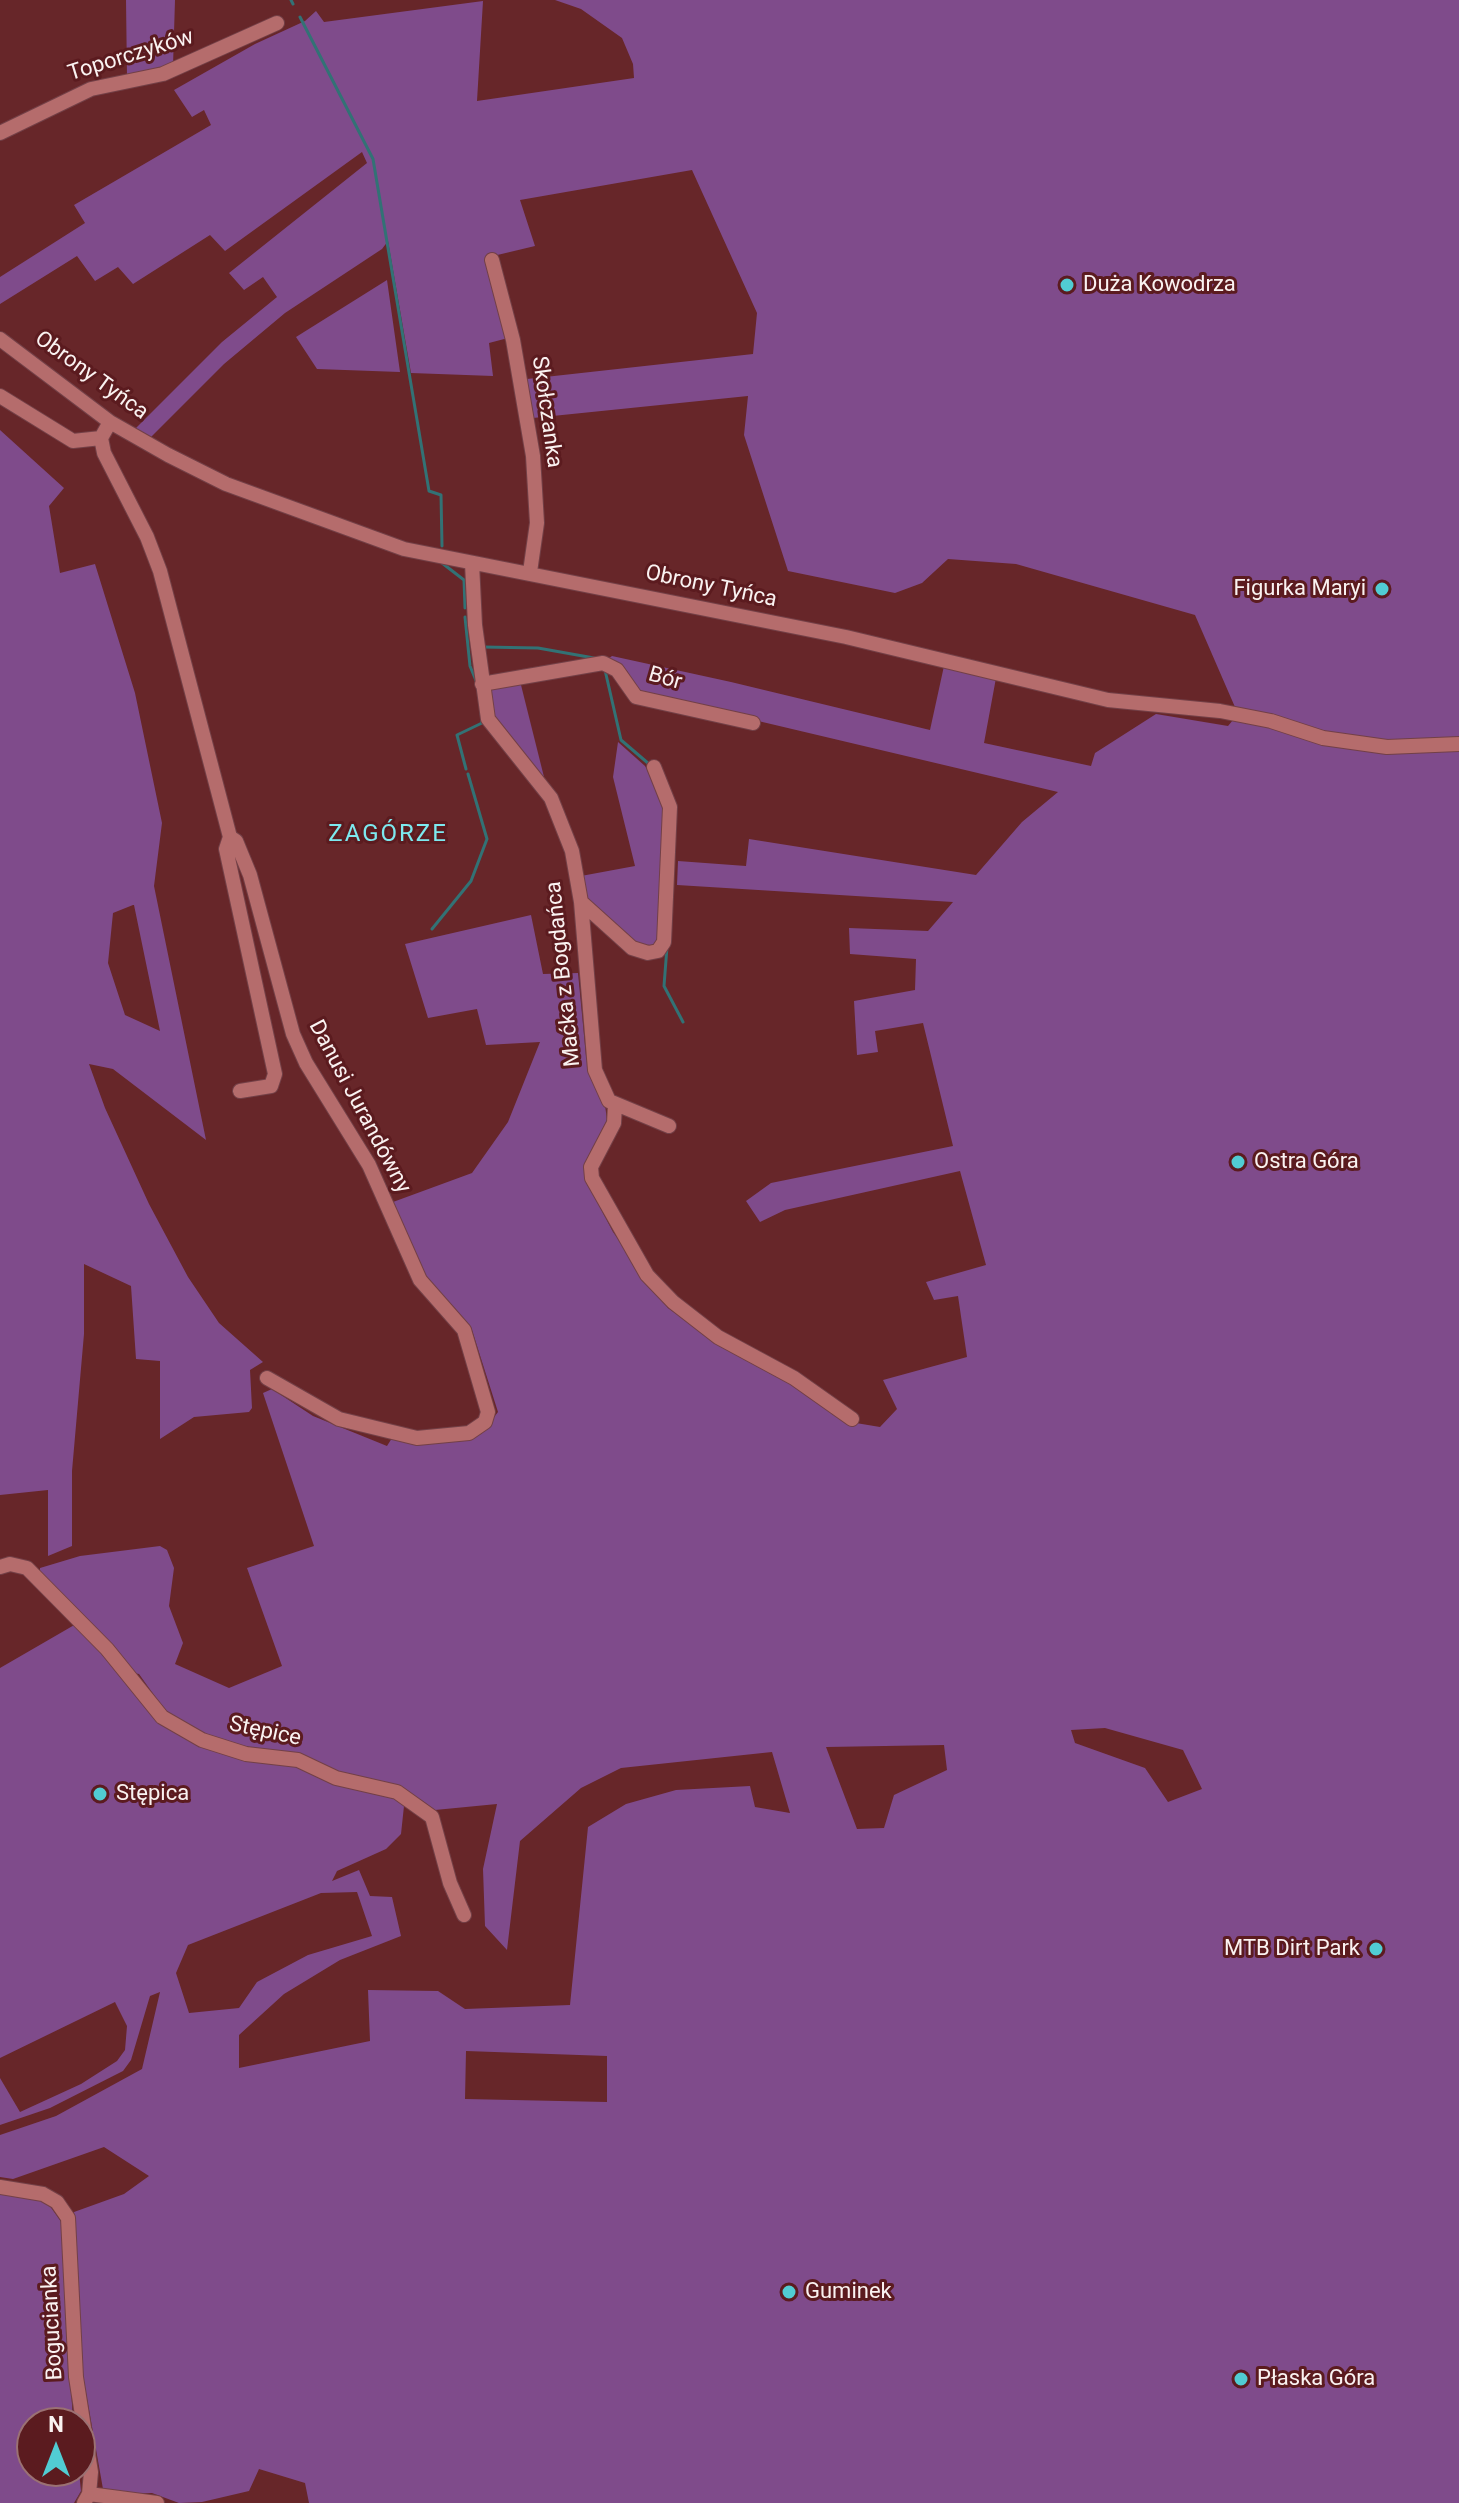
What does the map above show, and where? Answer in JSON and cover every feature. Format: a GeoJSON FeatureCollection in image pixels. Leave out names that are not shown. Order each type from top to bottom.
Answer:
{"type":"FeatureCollection","features":[{"type":"Feature","properties":{"kind":"street","name":"Toporczyków"},"geometry":{"type":"LineString","coordinates":[[0,133],[91,89],[163,74],[277,23]]}},
{"type":"Feature","properties":{"kind":"street","name":"Skołczanka"},"geometry":{"type":"LineString","coordinates":[[492,260],[513,340],[533,456],[537,523],[530,572]]}},
{"type":"Feature","properties":{"kind":"street","name":"Obrony Tyńca"},"geometry":{"type":"LineString","coordinates":[[0,339],[110,422],[226,484],[366,537],[472,563],[530,572],[846,637],[1108,700],[1220,711],[1271,721],[1323,738],[1387,747],[1459,744]]}},
{"type":"Feature","properties":{"kind":"street"},"geometry":{"type":"LineString","coordinates":[[0,396],[73,441],[101,438],[110,422]]}},
{"type":"Feature","properties":{"kind":"street","name":"Danusi Jurandówny"},"geometry":{"type":"LineString","coordinates":[[101,438],[104,453],[147,537],[160,571],[230,837],[236,841],[250,875],[293,1034],[306,1063],[369,1165],[419,1279],[464,1330],[488,1412],[485,1422],[469,1433],[417,1438],[339,1419],[267,1378]]}},
{"type":"Feature","properties":{"kind":"street","name":"Maćka z Bogdańca"},"geometry":{"type":"LineString","coordinates":[[472,563],[488,719],[551,798],[563,822],[581,902],[590,1051],[600,1086],[615,1105]]}},
{"type":"Feature","properties":{"kind":"street","name":"Bór"},"geometry":{"type":"LineString","coordinates":[[482,684],[603,663],[617,670],[636,697],[753,723]]}},
{"type":"Feature","properties":{"kind":"street"},"geometry":{"type":"LineString","coordinates":[[581,902],[632,948],[648,953],[658,951],[664,942],[669,884],[670,807],[654,767]]}},
{"type":"Feature","properties":{"kind":"street"},"geometry":{"type":"LineString","coordinates":[[230,837],[226,849],[275,1074],[271,1086],[240,1091]]}},
{"type":"Feature","properties":{"kind":"street"},"geometry":{"type":"LineString","coordinates":[[669,1126],[615,1105],[608,1137],[596,1151],[591,1167],[592,1178],[647,1275],[673,1302],[718,1337],[794,1378],[852,1419]]}},
{"type":"Feature","properties":{"kind":"street","name":"Stępice"},"geometry":{"type":"LineString","coordinates":[[0,1567],[10,1564],[27,1568],[107,1649],[162,1717],[202,1740],[246,1754],[298,1760],[336,1778],[397,1792],[432,1817],[450,1883],[464,1915]]}},
{"type":"Feature","properties":{"kind":"street","name":"Bogucianka"},"geometry":{"type":"LineString","coordinates":[[0,2187],[43,2194],[57,2202],[68,2218],[76,2377],[91,2472],[87,2498]]}},
{"type":"Feature","properties":{"kind":"street"},"geometry":{"type":"LineString","coordinates":[[87,2498],[157,2503]]}},
{"type":"Feature","properties":{"kind":"shaded area"},"geometry":{"type":"Polygon","coordinates":[[[126,0],[175,0],[173,66],[127,77],[126,0]]]}},
{"type":"Feature","properties":{"kind":"shaded area"},"geometry":{"type":"Polygon","coordinates":[[[555,0],[1459,0],[1459,2503],[309,2503],[305,2483],[259,2469],[249,2491],[202,2502],[179,2503],[152,2493],[121,2494],[103,2489],[96,2449],[96,2407],[88,2407],[83,2376],[74,2212],[124,2194],[149,2176],[104,2147],[13,2179],[0,2177],[0,2135],[56,2116],[142,2069],[160,1992],[150,1996],[131,2060],[123,2071],[50,2108],[0,2125],[0,2078],[20,2112],[81,2084],[117,2061],[125,2050],[127,2026],[115,2002],[0,2058],[0,1668],[76,1624],[159,1721],[245,1749],[199,1731],[166,1712],[139,1674],[128,1672],[40,1576],[40,1568],[80,1556],[160,1546],[167,1550],[174,1568],[169,1606],[183,1643],[175,1664],[229,1688],[282,1666],[247,1568],[314,1546],[263,1393],[272,1389],[313,1416],[387,1446],[392,1438],[430,1442],[481,1434],[498,1412],[471,1327],[451,1304],[420,1280],[393,1202],[472,1173],[508,1122],[540,1042],[486,1045],[477,1009],[428,1018],[405,944],[531,915],[543,974],[578,973],[586,1056],[593,1082],[605,1105],[607,1120],[585,1163],[585,1179],[613,1232],[668,1308],[720,1344],[787,1380],[844,1421],[880,1427],[897,1409],[883,1380],[967,1357],[958,1296],[934,1300],[926,1282],[986,1265],[960,1171],[785,1210],[760,1222],[746,1201],[771,1183],[953,1146],[923,1023],[875,1031],[878,1052],[857,1055],[854,1001],[915,990],[916,959],[850,954],[849,928],[928,931],[953,902],[677,885],[678,861],[746,866],[749,839],[976,875],[1022,822],[1058,792],[640,693],[627,671],[608,659],[612,656],[731,682],[930,730],[944,666],[996,678],[984,743],[1091,766],[1095,753],[1156,714],[1228,726],[1238,714],[1195,615],[1016,564],[948,559],[922,583],[895,593],[788,571],[744,435],[748,396],[533,418],[527,379],[753,354],[757,313],[692,170],[520,200],[535,246],[489,257],[508,338],[489,343],[493,376],[411,373],[388,241],[382,249],[285,313],[224,364],[148,440],[134,430],[222,342],[277,297],[263,277],[244,290],[229,273],[367,163],[362,152],[225,251],[210,235],[133,284],[118,267],[95,281],[77,256],[0,304],[0,277],[85,223],[74,205],[211,125],[204,110],[192,117],[174,90],[255,44],[305,21],[316,11],[324,22],[483,1],[477,101],[634,78],[633,64],[622,38],[581,9],[555,0]],[[1105,1728],[1071,1730],[1075,1743],[1145,1768],[1168,1802],[1202,1789],[1183,1750],[1105,1728]],[[944,1745],[826,1747],[857,1829],[884,1828],[894,1795],[947,1770],[944,1745]],[[772,1752],[621,1768],[581,1788],[520,1841],[507,1950],[485,1926],[483,1869],[497,1804],[435,1810],[420,1799],[404,1806],[401,1834],[386,1849],[337,1871],[332,1881],[359,1870],[370,1896],[392,1897],[401,1936],[340,1960],[284,1994],[239,2035],[239,2068],[370,2041],[368,1990],[438,1991],[465,2009],[570,2005],[588,1827],[626,1804],[676,1790],[750,1786],[755,1807],[790,1813],[772,1752]],[[357,1892],[321,1893],[188,1945],[176,1973],[189,2013],[239,2008],[257,1982],[308,1955],[372,1936],[357,1892]],[[466,2051],[465,2099],[607,2102],[607,2056],[466,2051]]]}},
{"type":"Feature","properties":{"kind":"shaded area"},"geometry":{"type":"Polygon","coordinates":[[[387,280],[400,372],[317,369],[296,337],[387,280]]]}},
{"type":"Feature","properties":{"kind":"shaded area"},"geometry":{"type":"Polygon","coordinates":[[[0,430],[64,488],[49,506],[60,573],[95,564],[135,693],[162,823],[154,886],[206,1140],[113,1069],[89,1064],[105,1108],[149,1204],[188,1277],[219,1323],[263,1362],[250,1370],[252,1408],[249,1412],[194,1417],[160,1439],[160,1361],[136,1359],[131,1286],[84,1264],[84,1334],[72,1471],[72,1546],[48,1556],[48,1490],[0,1495],[0,430]],[[134,905],[113,913],[108,963],[125,1015],[160,1031],[134,905]]]}},
{"type":"Feature","properties":{"kind":"shaded area"},"geometry":{"type":"Polygon","coordinates":[[[520,681],[544,777],[504,736],[492,712],[488,689],[520,681]]]}},
{"type":"Feature","properties":{"kind":"shaded area"},"geometry":{"type":"Polygon","coordinates":[[[618,742],[645,766],[665,802],[666,878],[656,946],[648,948],[634,945],[587,901],[581,876],[635,866],[613,777],[618,742]]]}},
{"type":"Feature","properties":{"kind":"shaded area"},"geometry":{"type":"Polygon","coordinates":[[[0,2193],[47,2202],[62,2223],[72,2407],[16,2407],[16,2487],[81,2487],[81,2491],[74,2503],[0,2503],[0,2193]]]}},
{"type":"Feature","properties":{"kind":"waterway"},"geometry":{"type":"LineString","coordinates":[[291,0],[293,4]]}},
{"type":"Feature","properties":{"kind":"waterway"},"geometry":{"type":"LineString","coordinates":[[300,17],[373,159],[429,491],[441,495],[442,546]]}},
{"type":"Feature","properties":{"kind":"waterway"},"geometry":{"type":"LineString","coordinates":[[442,563],[464,580],[465,608]]}},
{"type":"Feature","properties":{"kind":"waterway"},"geometry":{"type":"LineString","coordinates":[[465,617],[470,666],[477,683]]}},
{"type":"Feature","properties":{"kind":"waterway"},"geometry":{"type":"LineString","coordinates":[[483,647],[538,648],[594,658]]}},
{"type":"Feature","properties":{"kind":"waterway"},"geometry":{"type":"LineString","coordinates":[[605,670],[621,740],[649,764]]}},
{"type":"Feature","properties":{"kind":"waterway"},"geometry":{"type":"LineString","coordinates":[[466,769],[457,735],[482,723],[481,710]]}},
{"type":"Feature","properties":{"kind":"waterway"},"geometry":{"type":"LineString","coordinates":[[432,929],[471,881],[487,839],[468,774]]}},
{"type":"Feature","properties":{"kind":"waterway"},"geometry":{"type":"LineString","coordinates":[[667,947],[664,986],[683,1022]]}},
{"type":"Feature","properties":{"kind":"place","name":"Duża Kowodrza"},"geometry":{"type":"Point","coordinates":[1067,285]}},
{"type":"Feature","properties":{"kind":"place","name":"Figurka Maryi"},"geometry":{"type":"Point","coordinates":[1382,589]}},
{"type":"Feature","properties":{"kind":"place","name":"Ostra Góra"},"geometry":{"type":"Point","coordinates":[1238,1162]}},
{"type":"Feature","properties":{"kind":"place","name":"Stępica"},"geometry":{"type":"Point","coordinates":[100,1794]}},
{"type":"Feature","properties":{"kind":"place","name":"MTB Dirt Park"},"geometry":{"type":"Point","coordinates":[1376,1949]}},
{"type":"Feature","properties":{"kind":"place","name":"Guminek"},"geometry":{"type":"Point","coordinates":[789,2292]}},
{"type":"Feature","properties":{"kind":"place","name":"Płaska Góra"},"geometry":{"type":"Point","coordinates":[1241,2379]}},
{"type":"Feature","properties":{"kind":"district","name":"ZAGÓRZE"},"geometry":{"type":"Point","coordinates":[388,835]}}]}
